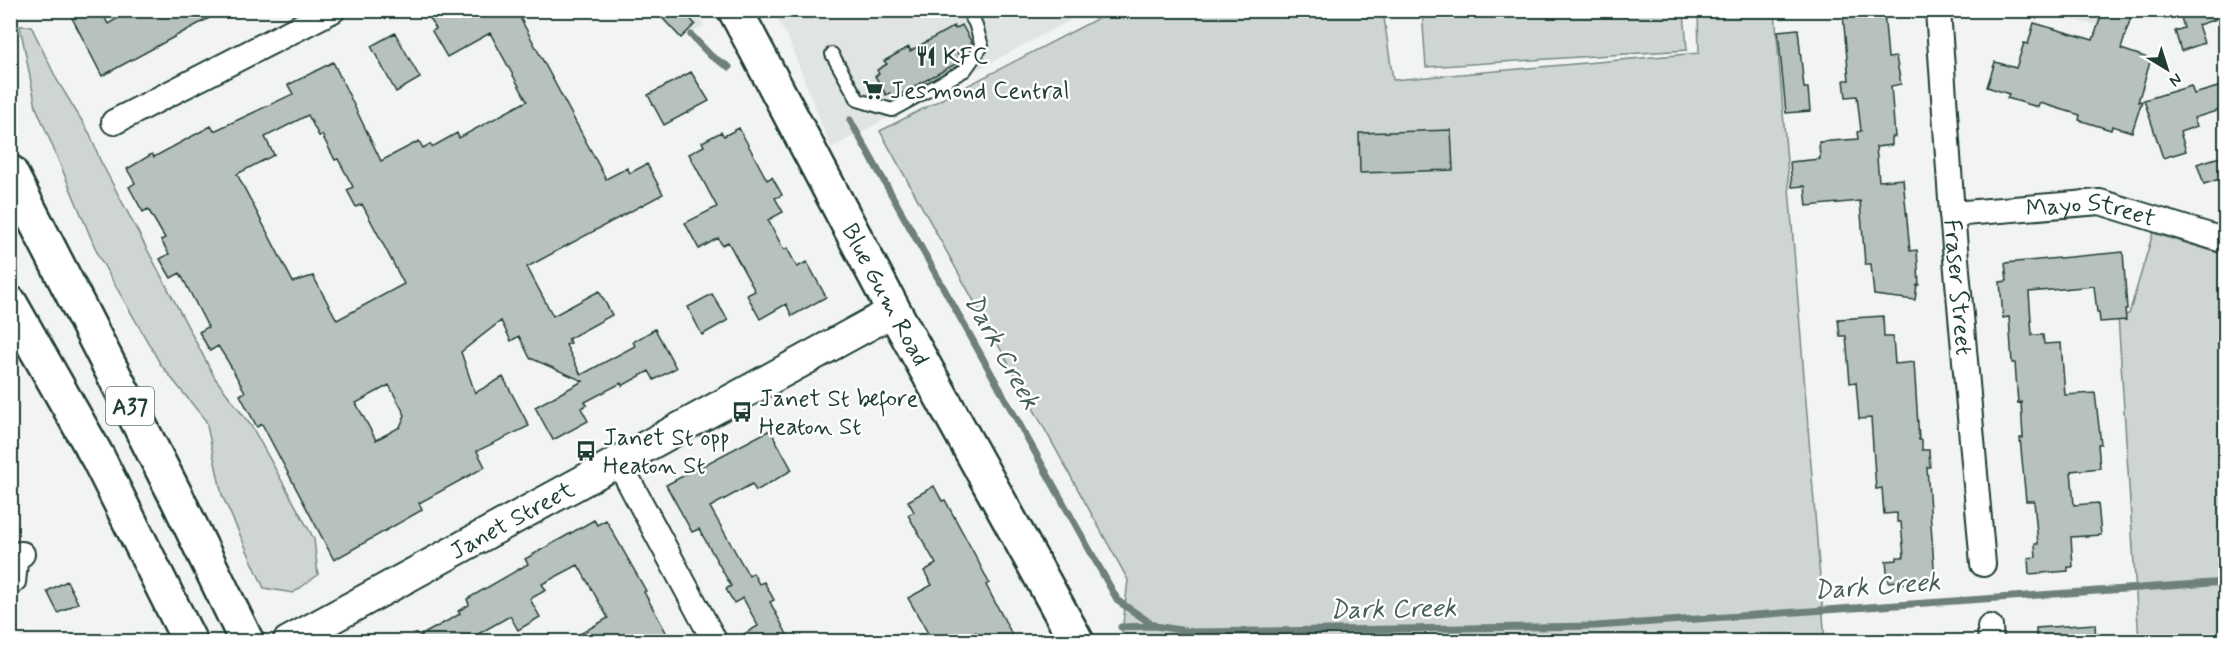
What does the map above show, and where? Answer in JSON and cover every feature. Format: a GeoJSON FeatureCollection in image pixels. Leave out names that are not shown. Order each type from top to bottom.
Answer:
{"type":"FeatureCollection","features":[{"type":"Feature","properties":{"kind":"main road","name":"Blue Gum Road"},"geometry":{"type":"LineString","coordinates":[[735,10],[894,311],[1077,642]]}},
{"type":"Feature","properties":{"kind":"main road","name":"A37"},"geometry":{"type":"LineString","coordinates":[[10,172],[248,642]]}},
{"type":"Feature","properties":{"kind":"main road","name":"A37"},"geometry":{"type":"LineString","coordinates":[[10,303],[98,458],[190,642]]}},
{"type":"Feature","properties":{"kind":"street"},"geometry":{"type":"LineString","coordinates":[[114,122],[333,10]]}},
{"type":"Feature","properties":{"kind":"street","name":"Fraser Street"},"geometry":{"type":"LineString","coordinates":[[1938,10],[1983,564]]}},
{"type":"Feature","properties":{"kind":"street","name":"Mayo Street"},"geometry":{"type":"LineString","coordinates":[[1953,214],[2100,202],[2226,241]]}},
{"type":"Feature","properties":{"kind":"street","name":"Janet Street"},"geometry":{"type":"LineString","coordinates":[[288,642],[894,311]]}},
{"type":"Feature","properties":{"kind":"street"},"geometry":{"type":"LineString","coordinates":[[618,461],[715,642]]}},
{"type":"Feature","properties":{"kind":"lane"},"geometry":{"type":"LineString","coordinates":[[832,54],[858,100],[892,111],[965,70],[982,46],[975,23],[967,10]]}},
{"type":"Feature","properties":{"kind":"lane"},"geometry":{"type":"LineString","coordinates":[[10,591],[19,583],[16,555]]}},
{"type":"Feature","properties":{"kind":"shaded area"},"geometry":{"type":"Polygon","coordinates":[[[653,11],[696,11],[704,26],[680,39],[653,11]]]}},
{"type":"Feature","properties":{"kind":"shaded area","name":"Jesmond Central"},"geometry":{"type":"Polygon","coordinates":[[[773,11],[1087,11],[831,148],[788,38],[773,11]]]}},
{"type":"Feature","properties":{"kind":"shaded area"},"geometry":{"type":"Polygon","coordinates":[[[1112,11],[1383,11],[1393,80],[1699,53],[1698,11],[1775,11],[1825,641],[1121,641],[1128,580],[880,131],[1112,11]]]}},
{"type":"Feature","properties":{"kind":"shaded area"},"geometry":{"type":"Polygon","coordinates":[[[1422,11],[1684,11],[1687,50],[1426,67],[1422,11]]]}},
{"type":"Feature","properties":{"kind":"shaded area"},"geometry":{"type":"Polygon","coordinates":[[[2025,11],[2124,11],[2118,29],[2025,11]]]}},
{"type":"Feature","properties":{"kind":"shaded area"},"geometry":{"type":"Polygon","coordinates":[[[20,26],[31,26],[57,80],[90,134],[100,160],[215,378],[252,427],[314,539],[318,575],[293,593],[264,588],[222,495],[206,421],[161,365],[99,257],[36,107],[20,26]]]}},
{"type":"Feature","properties":{"kind":"shaded area"},"geometry":{"type":"Polygon","coordinates":[[[2153,233],[2225,255],[2225,641],[2139,641],[2118,316],[2129,314],[2153,233]]]}},
{"type":"Feature","properties":{"kind":"building"},"geometry":{"type":"Polygon","coordinates":[[[68,10],[101,10],[108,24],[132,10],[224,10],[102,76],[68,10]]]}},
{"type":"Feature","properties":{"kind":"building"},"geometry":{"type":"Polygon","coordinates":[[[444,10],[516,10],[606,179],[627,168],[630,173],[647,164],[663,194],[527,267],[553,316],[599,291],[612,315],[568,339],[571,343],[566,345],[581,375],[635,346],[633,342],[655,329],[676,368],[654,380],[649,371],[585,402],[587,405],[581,408],[588,421],[553,440],[535,407],[583,381],[530,358],[519,336],[511,341],[501,321],[461,352],[475,393],[503,377],[529,426],[477,451],[485,467],[419,503],[422,510],[334,560],[262,424],[257,427],[240,395],[245,392],[227,360],[218,346],[210,351],[199,332],[208,327],[180,273],[171,278],[160,259],[169,254],[161,240],[165,238],[148,209],[143,212],[129,187],[135,183],[127,169],[152,154],[154,157],[211,126],[214,131],[293,94],[288,85],[333,62],[381,161],[419,141],[423,148],[430,144],[432,147],[457,133],[459,138],[527,101],[490,33],[447,57],[432,31],[436,29],[430,18],[444,10]],[[308,115],[265,137],[274,155],[237,174],[293,282],[313,276],[337,320],[404,284],[362,204],[356,207],[347,190],[353,187],[338,159],[335,160],[308,115]],[[389,385],[356,403],[376,440],[400,427],[405,415],[389,385]]]}},
{"type":"Feature","properties":{"kind":"building"},"geometry":{"type":"Polygon","coordinates":[[[655,10],[682,10],[695,24],[681,38],[655,10]]]}},
{"type":"Feature","properties":{"kind":"building"},"geometry":{"type":"Polygon","coordinates":[[[2103,10],[2133,10],[2121,49],[2151,59],[2138,102],[2142,101],[2132,132],[2112,126],[2111,130],[2079,120],[2080,115],[2040,103],[2038,107],[2007,98],[2009,94],[1987,87],[1995,62],[2016,68],[2024,43],[2028,44],[2034,23],[2093,40],[2103,10]]]}},
{"type":"Feature","properties":{"kind":"building"},"geometry":{"type":"Polygon","coordinates":[[[2179,10],[2226,10],[2226,16],[2198,25],[2204,43],[2181,51],[2175,31],[2184,28],[2179,10]]]}},
{"type":"Feature","properties":{"kind":"building"},"geometry":{"type":"Polygon","coordinates":[[[1884,11],[1888,58],[1896,57],[1901,84],[1891,86],[1895,137],[1892,137],[1892,145],[1876,147],[1879,181],[1903,179],[1910,251],[1917,250],[1919,285],[1917,285],[1915,300],[1874,295],[1871,264],[1865,264],[1860,201],[1807,206],[1805,186],[1792,187],[1790,162],[1820,159],[1819,142],[1858,139],[1857,132],[1861,131],[1857,96],[1846,97],[1844,80],[1849,80],[1843,15],[1884,11]]]}},
{"type":"Feature","properties":{"kind":"building","name":"KFC"},"geometry":{"type":"Polygon","coordinates":[[[962,25],[972,43],[957,51],[961,61],[892,99],[890,93],[886,95],[875,76],[879,74],[877,70],[887,64],[884,61],[909,47],[910,51],[954,26],[955,29],[962,25]]]}},
{"type":"Feature","properties":{"kind":"building"},"geometry":{"type":"Polygon","coordinates":[[[1798,29],[1804,88],[1808,88],[1810,111],[1786,113],[1778,31],[1798,29]]]}},
{"type":"Feature","properties":{"kind":"building"},"geometry":{"type":"Polygon","coordinates":[[[395,33],[420,78],[396,92],[371,46],[395,33]]]}},
{"type":"Feature","properties":{"kind":"building"},"geometry":{"type":"Polygon","coordinates":[[[691,72],[709,101],[664,125],[648,95],[691,72]]]}},
{"type":"Feature","properties":{"kind":"building"},"geometry":{"type":"Polygon","coordinates":[[[2191,86],[2194,94],[2218,87],[2220,91],[2226,89],[2226,108],[2194,118],[2197,126],[2180,132],[2186,151],[2163,158],[2144,100],[2191,86]]]}},
{"type":"Feature","properties":{"kind":"building"},"geometry":{"type":"Polygon","coordinates":[[[739,128],[767,180],[772,177],[782,195],[775,198],[783,212],[768,220],[784,250],[787,248],[797,267],[807,262],[826,297],[792,316],[786,304],[760,319],[747,295],[755,291],[728,242],[722,245],[718,238],[699,249],[685,223],[717,207],[689,154],[704,146],[702,142],[721,132],[724,136],[739,128]]]}},
{"type":"Feature","properties":{"kind":"building"},"geometry":{"type":"Polygon","coordinates":[[[1451,130],[1453,170],[1360,173],[1359,133],[1451,130]]]}},
{"type":"Feature","properties":{"kind":"building"},"geometry":{"type":"Polygon","coordinates":[[[2226,155],[2226,177],[2204,184],[2197,164],[2226,155]]]}},
{"type":"Feature","properties":{"kind":"building"},"geometry":{"type":"Polygon","coordinates":[[[2123,252],[2126,320],[2100,322],[2094,286],[2029,292],[2032,335],[2043,335],[2044,344],[2061,343],[2065,395],[2095,393],[2101,444],[2098,444],[2100,468],[2071,471],[2074,505],[2098,503],[2101,535],[2071,537],[2073,567],[2068,567],[2068,571],[2029,574],[2028,558],[2036,557],[2035,544],[2038,544],[2034,501],[2026,501],[2020,438],[2023,438],[2021,402],[2018,403],[2015,363],[2012,363],[2009,317],[2003,318],[2000,282],[2007,281],[2005,263],[2123,252]]]}},
{"type":"Feature","properties":{"kind":"building"},"geometry":{"type":"Polygon","coordinates":[[[712,294],[728,320],[702,335],[688,307],[712,294]]]}},
{"type":"Feature","properties":{"kind":"building"},"geometry":{"type":"Polygon","coordinates":[[[1883,316],[1884,337],[1893,337],[1895,364],[1914,362],[1919,440],[1922,440],[1922,450],[1929,450],[1930,467],[1927,467],[1935,581],[1899,584],[1899,581],[1888,582],[1886,561],[1904,557],[1901,522],[1897,522],[1897,513],[1884,514],[1882,488],[1876,489],[1871,418],[1859,419],[1856,382],[1850,383],[1846,336],[1840,336],[1838,319],[1883,316]]]}},
{"type":"Feature","properties":{"kind":"building"},"geometry":{"type":"Polygon","coordinates":[[[770,430],[792,470],[756,491],[752,484],[710,507],[749,576],[753,573],[759,584],[764,582],[774,600],[770,602],[791,642],[730,642],[758,626],[743,598],[734,603],[726,589],[731,586],[699,529],[692,532],[666,485],[770,430]]]}},
{"type":"Feature","properties":{"kind":"building"},"geometry":{"type":"Polygon","coordinates":[[[934,486],[942,501],[945,500],[976,557],[989,583],[986,585],[1016,642],[981,642],[976,632],[959,642],[933,642],[908,598],[932,585],[924,571],[936,564],[908,515],[914,512],[908,501],[934,486]]]}},
{"type":"Feature","properties":{"kind":"building"},"geometry":{"type":"Polygon","coordinates":[[[594,520],[597,525],[606,520],[667,634],[654,642],[566,642],[608,618],[578,565],[542,584],[546,590],[530,599],[540,617],[518,630],[510,616],[464,642],[409,642],[460,614],[458,611],[469,605],[467,599],[528,564],[525,559],[594,520]]]}},
{"type":"Feature","properties":{"kind":"building"},"geometry":{"type":"Polygon","coordinates":[[[67,581],[78,603],[58,613],[47,591],[67,581]]]}},
{"type":"Feature","properties":{"kind":"building"},"geometry":{"type":"Polygon","coordinates":[[[2095,624],[2096,642],[2036,642],[2036,628],[2095,624]]]}},
{"type":"Feature","properties":{"kind":"waterway","name":"Dark Creek"},"geometry":{"type":"LineString","coordinates":[[691,35],[711,56],[729,67]]}},
{"type":"Feature","properties":{"kind":"waterway","name":"Dark Creek"},"geometry":{"type":"LineString","coordinates":[[850,120],[1118,601],[1155,626],[1193,632],[1596,626],[2226,582]]}},
{"type":"Feature","properties":{"kind":"waterway"},"geometry":{"type":"LineString","coordinates":[[1121,627],[1155,626]]}},
{"type":"Feature","properties":{"kind":"place","name":"KFC"},"geometry":{"type":"Point","coordinates":[926,56]}},
{"type":"Feature","properties":{"kind":"place","name":"Jesmond Central"},"geometry":{"type":"Point","coordinates":[873,90]}},
{"type":"Feature","properties":{"kind":"place","name":"Janet St before Heaton St"},"geometry":{"type":"Point","coordinates":[742,412]}},
{"type":"Feature","properties":{"kind":"place","name":"Janet St opp Heaton St"},"geometry":{"type":"Point","coordinates":[586,451]}}]}
